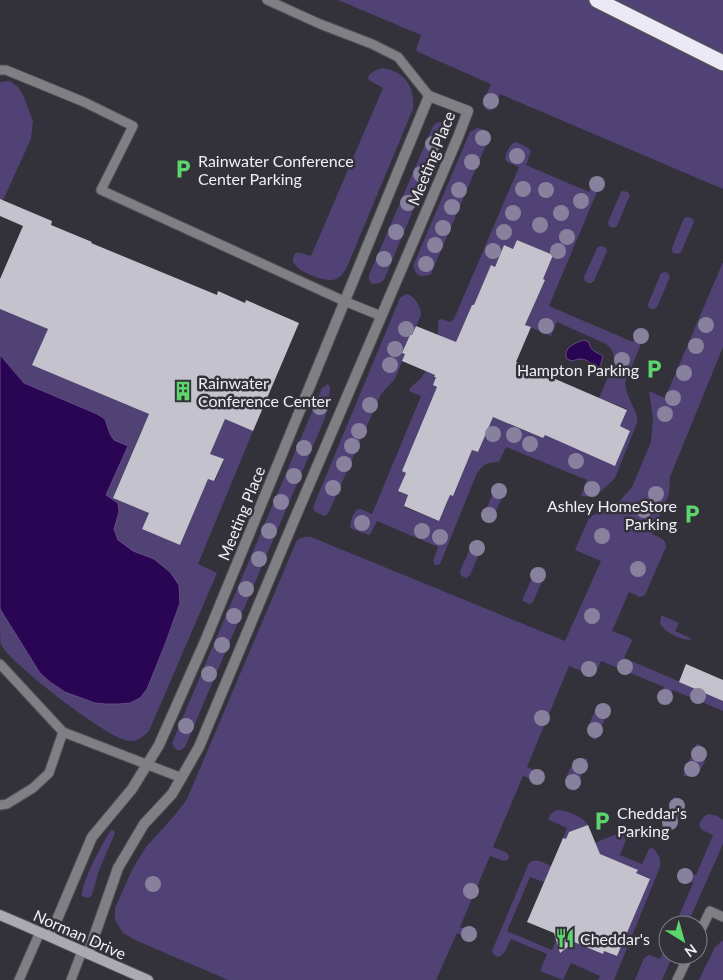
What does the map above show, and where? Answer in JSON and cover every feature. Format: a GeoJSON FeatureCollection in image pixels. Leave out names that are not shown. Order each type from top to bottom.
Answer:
{"type":"FeatureCollection","features":[{"type":"Feature","properties":{"kind":"highway"},"geometry":{"type":"LineString","coordinates":[[597,0],[723,63]]}},
{"type":"Feature","properties":{"kind":"street","name":"Meeting Place"},"geometry":{"type":"LineString","coordinates":[[50,936],[92,837],[132,789],[159,745],[206,639],[429,96],[468,111],[199,747],[172,794],[144,824],[118,868],[85,953]]}},
{"type":"Feature","properties":{"kind":"street","name":"Norman Drive"},"geometry":{"type":"LineString","coordinates":[[0,915],[148,980]]}},
{"type":"Feature","properties":{"kind":"lane"},"geometry":{"type":"LineString","coordinates":[[267,0],[320,24],[372,44],[398,57],[429,96]]}},
{"type":"Feature","properties":{"kind":"lane"},"geometry":{"type":"LineString","coordinates":[[0,70],[6,70],[84,102],[133,126],[101,190],[344,301],[382,316]]}},
{"type":"Feature","properties":{"kind":"lane"},"geometry":{"type":"LineString","coordinates":[[0,664],[63,732],[182,778]]}},
{"type":"Feature","properties":{"kind":"lane"},"geometry":{"type":"LineString","coordinates":[[0,805],[7,804],[33,788],[49,773],[63,732]]}},
{"type":"Feature","properties":{"kind":"lane"},"geometry":{"type":"LineString","coordinates":[[708,915],[710,911],[723,917]]}},
{"type":"Feature","properties":{"kind":"lane"},"geometry":{"type":"LineString","coordinates":[[19,980],[40,932]]}},
{"type":"Feature","properties":{"kind":"lane"},"geometry":{"type":"LineString","coordinates":[[71,980],[85,953]]}},
{"type":"Feature","properties":{"kind":"lane"},"geometry":{"type":"LineString","coordinates":[[677,980],[684,965]]}},
{"type":"Feature","properties":{"kind":"shaded area"},"geometry":{"type":"Polygon","coordinates":[[[338,0],[723,0],[723,189],[500,94],[492,110],[487,110],[482,104],[491,84],[418,52],[416,50],[421,35],[338,0]]]}},
{"type":"Feature","properties":{"kind":"shaded area"},"geometry":{"type":"Polygon","coordinates":[[[382,68],[397,73],[407,81],[412,94],[413,109],[347,267],[341,276],[336,279],[328,280],[317,277],[298,268],[293,262],[293,257],[296,253],[311,256],[383,88],[368,79],[373,72],[382,68]]]}},
{"type":"Feature","properties":{"kind":"shaded area"},"geometry":{"type":"Polygon","coordinates":[[[10,81],[18,87],[23,95],[33,121],[31,139],[0,207],[0,82],[10,81]]]}},
{"type":"Feature","properties":{"kind":"shaded area"},"geometry":{"type":"Polygon","coordinates":[[[440,122],[445,125],[446,131],[384,280],[380,283],[372,284],[369,280],[369,275],[433,126],[440,122]]]}},
{"type":"Feature","properties":{"kind":"shaded area"},"geometry":{"type":"Polygon","coordinates":[[[477,128],[485,131],[489,138],[431,274],[420,276],[413,266],[470,132],[477,128]]]}},
{"type":"Feature","properties":{"kind":"shaded area"},"geometry":{"type":"Polygon","coordinates":[[[516,142],[530,150],[526,165],[589,192],[595,179],[602,180],[549,306],[633,342],[638,330],[645,331],[625,383],[627,393],[637,416],[637,423],[615,478],[600,492],[591,496],[581,496],[587,480],[506,447],[498,462],[483,466],[477,473],[440,564],[435,565],[433,561],[438,547],[377,521],[369,535],[350,527],[356,511],[361,509],[372,514],[421,396],[409,390],[426,371],[435,375],[433,385],[437,387],[398,491],[408,495],[404,507],[439,521],[448,501],[448,495],[453,496],[472,450],[478,452],[495,411],[498,419],[543,438],[546,433],[557,440],[615,465],[630,431],[620,426],[627,409],[599,398],[614,363],[612,350],[606,344],[557,322],[551,336],[525,325],[545,280],[541,278],[552,255],[517,240],[513,249],[504,245],[495,267],[491,265],[478,307],[472,305],[454,347],[450,340],[438,335],[438,321],[441,319],[450,322],[454,319],[519,167],[507,162],[505,159],[510,147],[516,142]]]}},
{"type":"Feature","properties":{"kind":"shaded area"},"geometry":{"type":"Polygon","coordinates":[[[623,191],[628,192],[630,195],[617,226],[611,227],[608,222],[623,191]]]}},
{"type":"Feature","properties":{"kind":"shaded area"},"geometry":{"type":"Polygon","coordinates":[[[684,218],[692,218],[694,222],[681,252],[678,254],[673,253],[672,248],[684,218]]]}},
{"type":"Feature","properties":{"kind":"shaded area"},"geometry":{"type":"Polygon","coordinates":[[[600,246],[605,247],[607,251],[594,281],[588,283],[584,277],[597,248],[600,246]]]}},
{"type":"Feature","properties":{"kind":"shaded area"},"geometry":{"type":"Polygon","coordinates":[[[723,262],[723,347],[670,477],[669,494],[652,534],[660,537],[666,544],[666,547],[645,595],[640,597],[629,592],[612,631],[630,638],[632,641],[624,658],[723,700],[723,711],[673,690],[668,701],[662,704],[659,699],[664,687],[601,661],[594,676],[569,666],[527,767],[543,774],[543,779],[539,782],[523,776],[493,847],[507,853],[508,860],[504,861],[490,856],[460,927],[475,933],[477,937],[472,940],[457,933],[436,980],[228,980],[123,933],[115,920],[115,908],[133,868],[146,847],[187,799],[297,540],[311,537],[565,641],[601,561],[575,550],[588,520],[593,515],[607,510],[619,502],[632,487],[651,442],[653,419],[649,391],[665,398],[723,262]]]}},
{"type":"Feature","properties":{"kind":"shaded area"},"geometry":{"type":"Polygon","coordinates":[[[666,272],[670,277],[657,307],[651,309],[648,304],[661,273],[666,272]]]}},
{"type":"Feature","properties":{"kind":"shaded area"},"geometry":{"type":"Polygon","coordinates":[[[406,294],[417,302],[421,315],[402,353],[405,354],[395,379],[381,394],[328,514],[324,516],[314,511],[313,507],[400,298],[406,294]]]}},
{"type":"Feature","properties":{"kind":"shaded area"},"geometry":{"type":"Polygon","coordinates":[[[0,309],[48,329],[33,364],[158,418],[143,427],[113,498],[149,513],[142,529],[180,545],[208,479],[215,481],[224,460],[210,454],[225,419],[253,431],[198,564],[217,573],[149,731],[136,740],[125,740],[98,726],[38,681],[1,644],[0,609],[40,673],[83,699],[106,704],[147,689],[180,603],[154,559],[133,551],[118,541],[114,529],[119,512],[106,495],[128,446],[114,440],[105,419],[97,414],[24,383],[0,355],[0,309]]]}},
{"type":"Feature","properties":{"kind":"shaded area"},"geometry":{"type":"Polygon","coordinates":[[[584,340],[589,342],[594,351],[603,356],[600,367],[582,359],[572,361],[567,359],[566,352],[568,349],[573,344],[584,340]]]}},
{"type":"Feature","properties":{"kind":"shaded area"},"geometry":{"type":"Polygon","coordinates":[[[0,355],[24,383],[97,414],[105,419],[114,440],[128,446],[106,495],[118,503],[119,512],[114,529],[118,540],[133,551],[154,559],[170,572],[179,585],[180,603],[147,689],[140,698],[130,703],[95,703],[65,692],[50,682],[40,673],[0,609],[0,355]]]}},
{"type":"Feature","properties":{"kind":"shaded area"},"geometry":{"type":"Polygon","coordinates":[[[328,384],[330,390],[325,418],[185,747],[177,750],[172,743],[322,388],[328,384]]]}},
{"type":"Feature","properties":{"kind":"shaded area"},"geometry":{"type":"Polygon","coordinates":[[[499,485],[503,486],[505,490],[492,520],[487,522],[483,516],[496,487],[499,485]]]}},
{"type":"Feature","properties":{"kind":"shaded area"},"geometry":{"type":"Polygon","coordinates":[[[476,540],[481,541],[483,545],[467,578],[462,576],[460,571],[473,542],[476,540]]]}},
{"type":"Feature","properties":{"kind":"shaded area"},"geometry":{"type":"Polygon","coordinates":[[[539,567],[544,568],[546,572],[533,602],[530,604],[523,601],[523,598],[536,569],[539,567]]]}},
{"type":"Feature","properties":{"kind":"shaded area"},"geometry":{"type":"Polygon","coordinates":[[[661,615],[679,623],[675,631],[692,639],[679,638],[666,630],[660,624],[661,615]]]}},
{"type":"Feature","properties":{"kind":"shaded area"},"geometry":{"type":"Polygon","coordinates":[[[604,705],[610,707],[596,740],[589,734],[589,726],[596,709],[604,705]]]}},
{"type":"Feature","properties":{"kind":"shaded area"},"geometry":{"type":"Polygon","coordinates":[[[697,743],[705,753],[704,764],[695,774],[683,776],[697,743]]]}},
{"type":"Feature","properties":{"kind":"shaded area"},"geometry":{"type":"Polygon","coordinates":[[[580,758],[588,759],[575,791],[568,787],[566,780],[572,765],[580,758]]]}},
{"type":"Feature","properties":{"kind":"shaded area"},"geometry":{"type":"Polygon","coordinates":[[[674,797],[682,802],[682,811],[674,827],[666,830],[661,828],[674,797]]]}},
{"type":"Feature","properties":{"kind":"shaded area"},"geometry":{"type":"Polygon","coordinates":[[[557,810],[574,814],[583,819],[588,825],[569,832],[566,839],[563,838],[567,828],[549,820],[550,815],[557,810]]]}},
{"type":"Feature","properties":{"kind":"shaded area"},"geometry":{"type":"Polygon","coordinates":[[[706,815],[717,816],[723,820],[723,844],[691,915],[679,915],[693,883],[680,878],[678,875],[679,871],[684,870],[696,875],[713,835],[702,830],[699,825],[706,815]]]}},
{"type":"Feature","properties":{"kind":"shaded area"},"geometry":{"type":"Polygon","coordinates":[[[111,830],[115,833],[99,870],[92,895],[87,898],[82,896],[82,890],[88,873],[111,830]]]}},
{"type":"Feature","properties":{"kind":"shaded area"},"geometry":{"type":"Polygon","coordinates":[[[616,834],[621,834],[626,840],[620,855],[642,864],[649,849],[653,848],[659,857],[660,867],[614,980],[598,980],[600,976],[571,963],[563,980],[540,971],[547,954],[511,939],[501,956],[494,955],[492,951],[529,863],[537,861],[551,866],[544,882],[530,877],[507,931],[552,950],[556,941],[559,947],[571,940],[603,954],[604,951],[617,956],[650,879],[636,873],[637,870],[597,853],[598,850],[595,843],[616,834]]]}},
{"type":"Feature","properties":{"kind":"shaded area"},"geometry":{"type":"Polygon","coordinates":[[[723,940],[723,980],[699,980],[708,965],[715,947],[723,940]]]}},
{"type":"Feature","properties":{"kind":"shaded area"},"geometry":{"type":"Polygon","coordinates":[[[649,955],[658,958],[658,965],[669,965],[662,980],[635,980],[644,958],[649,955]]]}},
{"type":"Feature","properties":{"kind":"building","name":"Rainwater Conference Center"},"geometry":{"type":"Polygon","coordinates":[[[0,199],[52,221],[51,225],[91,243],[217,295],[218,291],[245,303],[246,300],[299,323],[253,431],[225,419],[210,454],[224,459],[214,481],[208,479],[180,545],[142,529],[149,513],[113,498],[149,414],[32,365],[48,329],[0,309],[0,279],[23,226],[0,216],[0,199]]]}},
{"type":"Feature","properties":{"kind":"building"},"geometry":{"type":"Polygon","coordinates":[[[517,240],[553,255],[543,279],[545,280],[525,325],[531,327],[516,362],[627,410],[620,426],[630,431],[615,466],[545,435],[543,438],[493,417],[478,452],[472,450],[453,496],[450,495],[439,521],[404,506],[408,495],[398,491],[406,473],[402,471],[437,387],[433,385],[435,375],[402,361],[405,354],[402,353],[416,326],[456,342],[491,265],[495,267],[504,245],[513,249],[517,240]]]}},
{"type":"Feature","properties":{"kind":"building"},"geometry":{"type":"Polygon","coordinates":[[[686,664],[723,680],[723,701],[679,682],[686,664]]]}},
{"type":"Feature","properties":{"kind":"building"},"geometry":{"type":"Polygon","coordinates":[[[588,825],[600,854],[638,870],[636,873],[650,879],[617,956],[604,951],[603,954],[574,942],[560,953],[554,933],[527,922],[563,838],[566,839],[569,832],[588,825]]]}},
{"type":"Feature","properties":{"kind":"place","name":"Rainwater Conference Center Parking"},"geometry":{"type":"Point","coordinates":[183,169]}},
{"type":"Feature","properties":{"kind":"place","name":"Hampton Parking"},"geometry":{"type":"Point","coordinates":[654,369]}},
{"type":"Feature","properties":{"kind":"place","name":"Rainwater Conference Center"},"geometry":{"type":"Point","coordinates":[183,391]}},
{"type":"Feature","properties":{"kind":"place","name":"Ashley HomeStore Parking"},"geometry":{"type":"Point","coordinates":[692,514]}},
{"type":"Feature","properties":{"kind":"place","name":"Cheddar's Parking"},"geometry":{"type":"Point","coordinates":[602,821]}},
{"type":"Feature","properties":{"kind":"place","name":"Cheddar's"},"geometry":{"type":"Point","coordinates":[565,938]}}]}
